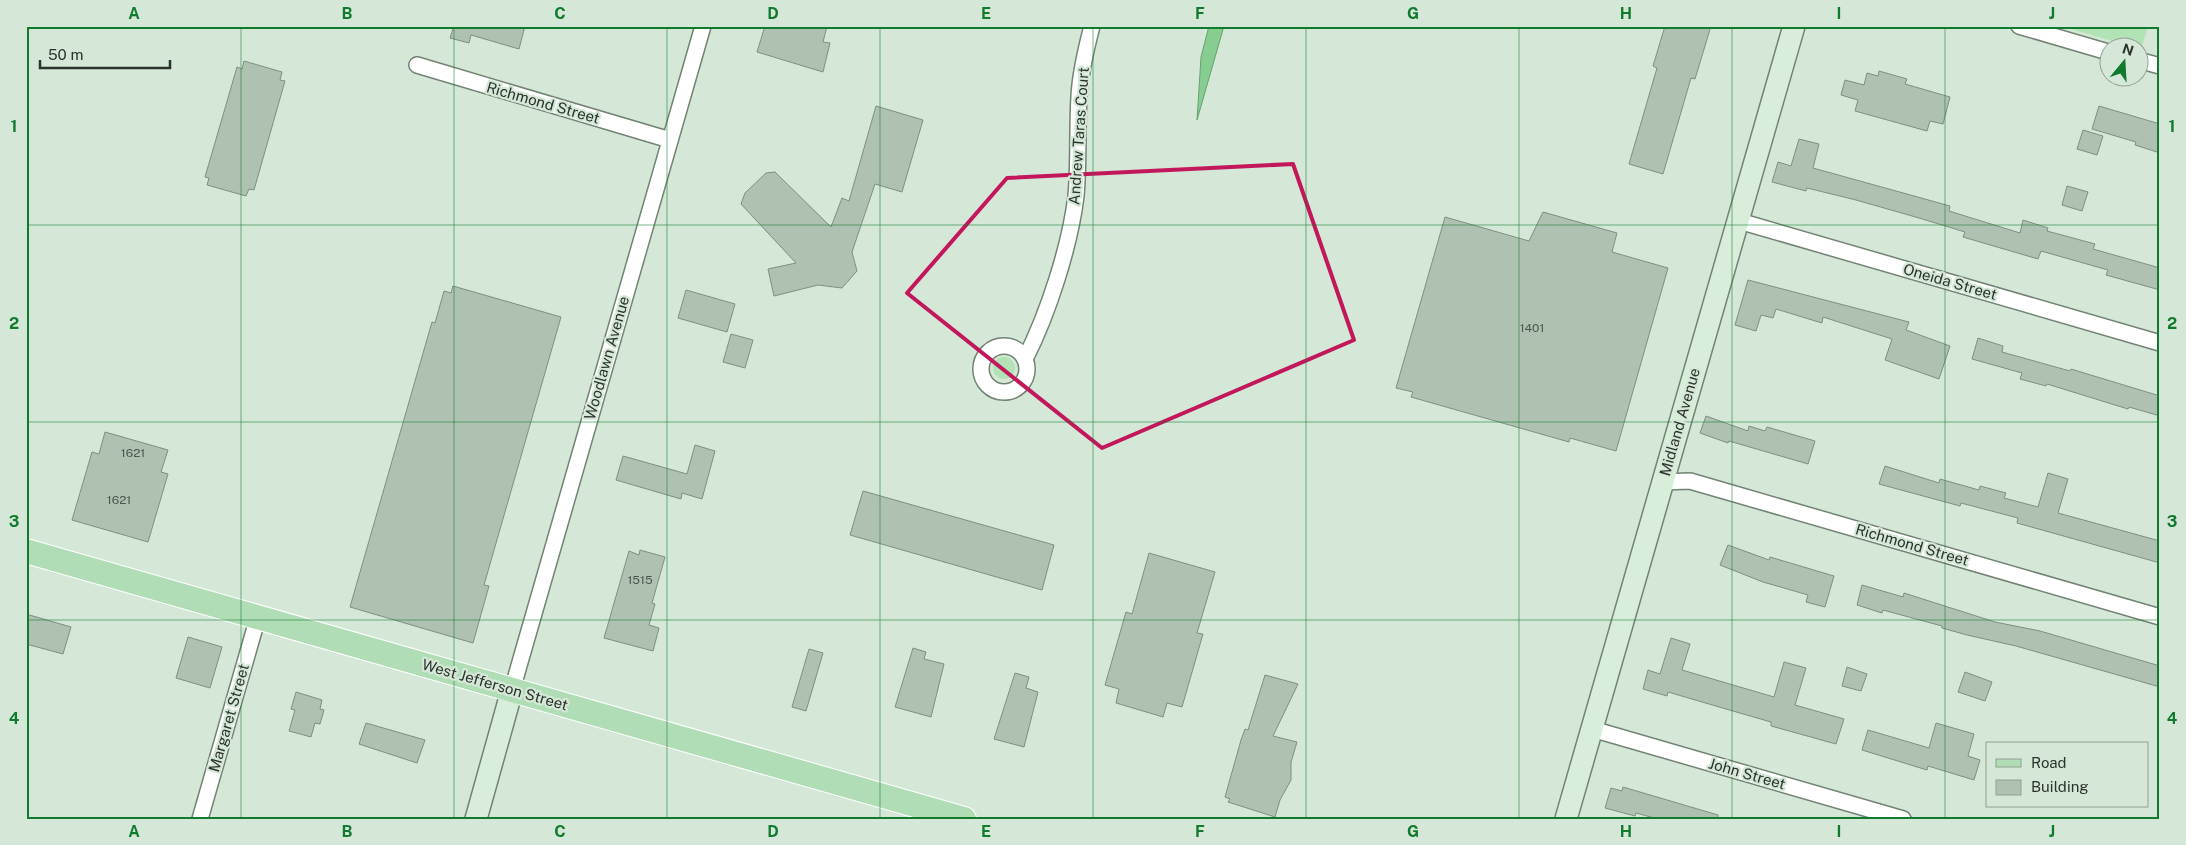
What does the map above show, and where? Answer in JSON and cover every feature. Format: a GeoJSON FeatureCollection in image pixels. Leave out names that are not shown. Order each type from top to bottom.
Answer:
{"type":"FeatureCollection","features":[{"type":"Feature","properties":{"kind":"main road","name":"Midland Avenue"},"geometry":{"type":"LineString","coordinates":[[1566,819],[1794,26]]}},
{"type":"Feature","properties":{"kind":"main road","name":"West Jefferson Street"},"geometry":{"type":"LineString","coordinates":[[26,551],[964,819]]}},
{"type":"Feature","properties":{"kind":"main road"},"geometry":{"type":"LineString","coordinates":[[476,819],[512,690]]}},
{"type":"Feature","properties":{"kind":"street","name":"Woodlawn Avenue"},"geometry":{"type":"LineString","coordinates":[[512,690],[703,26]]}},
{"type":"Feature","properties":{"kind":"street","name":"Andrew Taras Court"},"geometry":{"type":"LineString","coordinates":[[1025,359],[1039,331],[1062,260],[1074,209],[1078,174],[1079,95],[1092,26]]}},
{"type":"Feature","properties":{"kind":"street"},"geometry":{"type":"LineString","coordinates":[[2019,26],[2098,49]]}},
{"type":"Feature","properties":{"kind":"street","name":"Richmond Street"},"geometry":{"type":"LineString","coordinates":[[417,65],[670,140]]}},
{"type":"Feature","properties":{"kind":"street","name":"Oneida Street"},"geometry":{"type":"LineString","coordinates":[[1739,221],[2160,343]]}},
{"type":"Feature","properties":{"kind":"street","name":"Richmond Street"},"geometry":{"type":"LineString","coordinates":[[1662,482],[1690,481],[2160,617]]}},
{"type":"Feature","properties":{"kind":"street","name":"Margaret Street"},"geometry":{"type":"LineString","coordinates":[[200,819],[258,617]]}},
{"type":"Feature","properties":{"kind":"street","name":"John Street"},"geometry":{"type":"LineString","coordinates":[[1592,729],[1903,819]]}},
{"type":"Feature","properties":{"kind":"highlighted area"},"geometry":{"type":"Polygon","coordinates":[[[1293,164],[1354,340],[1102,448],[907,293],[1007,178],[1293,164]]]}},
{"type":"Feature","properties":{"kind":"shaded area"},"geometry":{"type":"Polygon","coordinates":[[[1209,26],[1224,26],[1197,120],[1201,57],[1209,26]]]}},
{"type":"Feature","properties":{"kind":"shaded area"},"geometry":{"type":"Polygon","coordinates":[[[2061,26],[2148,26],[2144,38],[2102,38],[2061,26]]]}},
{"type":"Feature","properties":{"kind":"shaded area"},"geometry":{"type":"Polygon","coordinates":[[[1004,357],[1012,360],[1015,368],[1012,376],[1004,379],[996,376],[993,368],[996,360],[1004,357]]]}},
{"type":"Feature","properties":{"kind":"building"},"geometry":{"type":"Polygon","coordinates":[[[454,26],[525,26],[519,49],[471,35],[469,43],[450,38],[454,26]]]}},
{"type":"Feature","properties":{"kind":"building"},"geometry":{"type":"Polygon","coordinates":[[[765,26],[827,26],[823,42],[830,43],[823,72],[757,52],[765,26]]]}},
{"type":"Feature","properties":{"kind":"building"},"geometry":{"type":"Polygon","coordinates":[[[1665,26],[1711,26],[1695,79],[1691,78],[1663,174],[1629,164],[1657,68],[1653,66],[1665,26]]]}},
{"type":"Feature","properties":{"kind":"building"},"geometry":{"type":"Polygon","coordinates":[[[244,61],[282,72],[280,80],[285,81],[254,190],[249,189],[246,196],[207,185],[209,178],[205,177],[237,67],[242,69],[244,61]]]}},
{"type":"Feature","properties":{"kind":"building"},"geometry":{"type":"Polygon","coordinates":[[[1879,71],[1907,79],[1905,84],[1950,97],[1943,124],[1930,121],[1927,131],[1855,111],[1858,100],[1841,95],[1845,80],[1864,85],[1867,73],[1878,76],[1879,71]]]}},
{"type":"Feature","properties":{"kind":"building"},"geometry":{"type":"Polygon","coordinates":[[[876,106],[923,120],[902,192],[875,184],[852,252],[857,271],[842,288],[818,285],[774,296],[768,269],[796,263],[741,204],[745,193],[766,173],[775,172],[831,227],[842,198],[849,201],[876,106]]]}},
{"type":"Feature","properties":{"kind":"building"},"geometry":{"type":"Polygon","coordinates":[[[2099,106],[2160,124],[2160,153],[2135,145],[2136,142],[2092,129],[2099,106]]]}},
{"type":"Feature","properties":{"kind":"building"},"geometry":{"type":"Polygon","coordinates":[[[2083,130],[2103,136],[2097,155],[2077,149],[2083,130]]]}},
{"type":"Feature","properties":{"kind":"building"},"geometry":{"type":"Polygon","coordinates":[[[1799,139],[1819,144],[1813,168],[1950,206],[1949,211],[2020,233],[2023,220],[2048,228],[2047,231],[2095,244],[2093,249],[2160,268],[2160,290],[2106,275],[2108,270],[2041,251],[2038,259],[1963,237],[1965,232],[1919,218],[1807,188],[1806,191],[1772,182],[1778,162],[1791,166],[1799,139]]]}},
{"type":"Feature","properties":{"kind":"building"},"geometry":{"type":"Polygon","coordinates":[[[2067,186],[2088,192],[2082,211],[2062,205],[2067,186]]]}},
{"type":"Feature","properties":{"kind":"building"},"geometry":{"type":"Polygon","coordinates":[[[1543,212],[1617,233],[1612,252],[1668,268],[1616,451],[1570,438],[1569,442],[1411,397],[1413,392],[1396,388],[1445,217],[1529,241],[1543,212]]]}},
{"type":"Feature","properties":{"kind":"building"},"geometry":{"type":"Polygon","coordinates":[[[1748,280],[1909,322],[1906,330],[1950,346],[1939,379],[1885,360],[1892,339],[1823,317],[1822,323],[1776,309],[1773,318],[1761,315],[1756,331],[1735,325],[1748,280]]]}},
{"type":"Feature","properties":{"kind":"building"},"geometry":{"type":"Polygon","coordinates":[[[453,286],[561,317],[484,585],[489,586],[473,643],[350,607],[432,322],[435,323],[444,291],[451,293],[453,286]]]}},
{"type":"Feature","properties":{"kind":"building"},"geometry":{"type":"Polygon","coordinates":[[[686,290],[735,304],[727,332],[678,318],[686,290]]]}},
{"type":"Feature","properties":{"kind":"building"},"geometry":{"type":"Polygon","coordinates":[[[731,334],[753,340],[745,368],[723,362],[731,334]]]}},
{"type":"Feature","properties":{"kind":"building"},"geometry":{"type":"Polygon","coordinates":[[[1978,338],[2003,346],[2002,352],[2070,371],[2071,369],[2160,396],[2160,416],[2129,407],[2128,409],[2047,384],[2046,386],[2020,379],[2022,373],[1972,359],[1978,338]]]}},
{"type":"Feature","properties":{"kind":"building"},"geometry":{"type":"Polygon","coordinates":[[[1706,416],[1748,431],[1749,426],[1765,431],[1767,427],[1815,441],[1808,464],[1729,441],[1728,443],[1700,433],[1706,416]]]}},
{"type":"Feature","properties":{"kind":"building"},"geometry":{"type":"Polygon","coordinates":[[[105,432],[168,450],[161,472],[168,474],[148,542],[72,520],[92,452],[99,454],[105,432]]]}},
{"type":"Feature","properties":{"kind":"building"},"geometry":{"type":"Polygon","coordinates":[[[695,445],[715,451],[702,499],[682,493],[681,499],[616,480],[623,456],[687,474],[695,445]]]}},
{"type":"Feature","properties":{"kind":"building"},"geometry":{"type":"Polygon","coordinates":[[[1885,466],[1939,483],[1940,479],[1979,490],[1980,486],[2006,493],[2004,498],[2038,507],[2048,473],[2068,479],[2058,513],[2160,541],[2160,563],[2017,523],[2018,518],[1961,503],[1960,506],[1879,484],[1885,466]]]}},
{"type":"Feature","properties":{"kind":"building"},"geometry":{"type":"Polygon","coordinates":[[[863,491],[1054,545],[1042,590],[850,535],[863,491]]]}},
{"type":"Feature","properties":{"kind":"building"},"geometry":{"type":"Polygon","coordinates":[[[1728,545],[1769,560],[1770,557],[1834,576],[1825,607],[1806,602],[1808,595],[1763,582],[1720,565],[1728,545]]]}},
{"type":"Feature","properties":{"kind":"building"},"geometry":{"type":"Polygon","coordinates":[[[640,550],[665,557],[652,603],[655,604],[649,625],[659,628],[653,651],[604,638],[629,551],[639,555],[640,550]]]}},
{"type":"Feature","properties":{"kind":"building"},"geometry":{"type":"Polygon","coordinates":[[[1149,553],[1215,572],[1197,633],[1203,634],[1182,707],[1167,703],[1163,717],[1116,703],[1119,689],[1105,685],[1126,612],[1132,614],[1149,553]]]}},
{"type":"Feature","properties":{"kind":"building"},"geometry":{"type":"Polygon","coordinates":[[[1862,585],[1903,597],[1904,593],[1995,622],[2040,631],[2160,666],[2160,687],[2016,646],[1967,635],[1883,610],[1882,613],[1857,605],[1862,585]]]}},
{"type":"Feature","properties":{"kind":"building"},"geometry":{"type":"Polygon","coordinates":[[[26,614],[71,627],[63,654],[26,644],[26,614]]]}},
{"type":"Feature","properties":{"kind":"building"},"geometry":{"type":"Polygon","coordinates":[[[188,637],[222,647],[210,688],[176,678],[188,637]]]}},
{"type":"Feature","properties":{"kind":"building"},"geometry":{"type":"Polygon","coordinates":[[[1671,638],[1690,644],[1682,670],[1774,697],[1784,662],[1806,668],[1795,705],[1844,719],[1836,744],[1771,726],[1771,722],[1668,692],[1667,696],[1643,689],[1648,670],[1660,674],[1671,638]]]}},
{"type":"Feature","properties":{"kind":"building"},"geometry":{"type":"Polygon","coordinates":[[[913,648],[926,652],[924,659],[944,664],[931,717],[895,707],[913,648]]]}},
{"type":"Feature","properties":{"kind":"building"},"geometry":{"type":"Polygon","coordinates":[[[809,649],[823,653],[806,711],[792,707],[809,649]]]}},
{"type":"Feature","properties":{"kind":"building"},"geometry":{"type":"Polygon","coordinates":[[[1847,667],[1867,674],[1861,691],[1842,686],[1847,667]]]}},
{"type":"Feature","properties":{"kind":"building"},"geometry":{"type":"Polygon","coordinates":[[[1965,672],[1992,682],[1985,701],[1958,692],[1965,672]]]}},
{"type":"Feature","properties":{"kind":"building"},"geometry":{"type":"Polygon","coordinates":[[[1015,673],[1029,677],[1026,688],[1038,692],[1024,747],[994,739],[1015,673]]]}},
{"type":"Feature","properties":{"kind":"building"},"geometry":{"type":"Polygon","coordinates":[[[1265,675],[1298,684],[1273,736],[1297,742],[1291,762],[1291,780],[1280,800],[1275,817],[1228,802],[1230,799],[1225,797],[1241,740],[1245,729],[1248,730],[1265,675]]]}},
{"type":"Feature","properties":{"kind":"building"},"geometry":{"type":"Polygon","coordinates":[[[296,692],[322,700],[320,709],[324,710],[320,724],[315,723],[311,737],[289,731],[295,710],[291,709],[296,692]]]}},
{"type":"Feature","properties":{"kind":"building"},"geometry":{"type":"Polygon","coordinates":[[[366,723],[425,740],[417,763],[359,744],[366,723]]]}},
{"type":"Feature","properties":{"kind":"building"},"geometry":{"type":"Polygon","coordinates":[[[1936,723],[1974,734],[1968,756],[1980,760],[1974,780],[1928,766],[1927,770],[1862,750],[1868,730],[1929,748],[1936,723]]]}},
{"type":"Feature","properties":{"kind":"building"},"geometry":{"type":"Polygon","coordinates":[[[1623,787],[1718,815],[1718,819],[1658,819],[1636,813],[1635,816],[1605,808],[1611,788],[1622,791],[1623,787]]]}}]}
